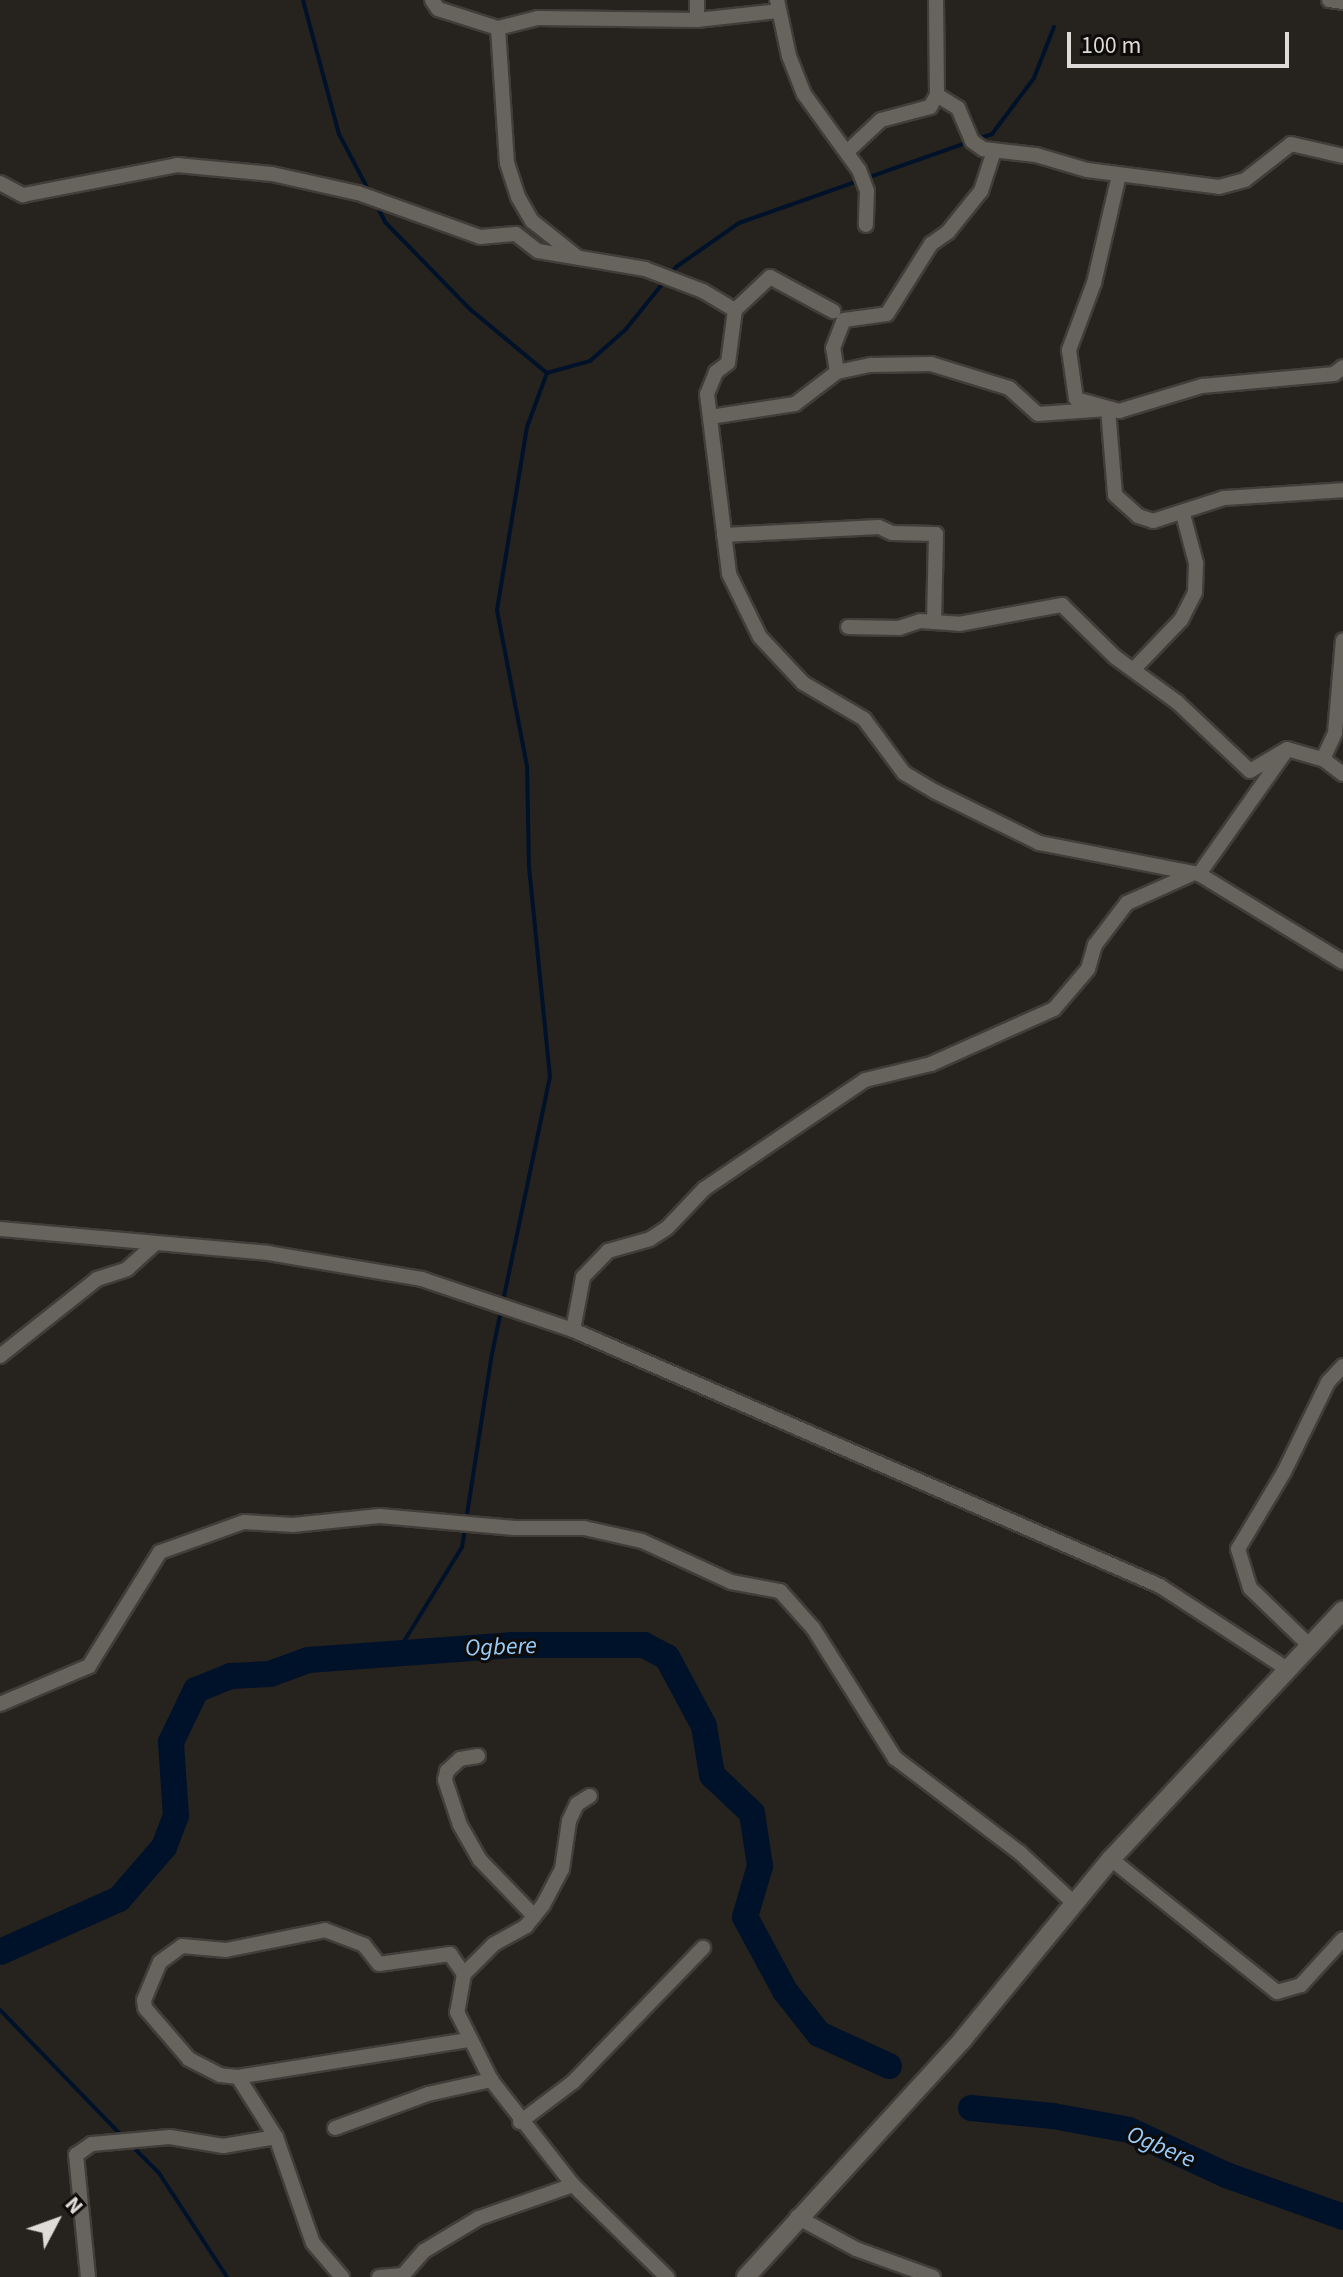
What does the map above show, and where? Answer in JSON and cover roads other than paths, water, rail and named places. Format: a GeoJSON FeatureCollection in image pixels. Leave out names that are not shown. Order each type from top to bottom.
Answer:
{"type":"FeatureCollection","features":[{"type":"Feature","properties":{"kind":"main road"},"geometry":{"type":"LineString","coordinates":[[746,2277],[797,2217],[963,2039],[1111,1859],[1343,1610]]}},
{"type":"Feature","properties":{"kind":"street"},"geometry":{"type":"LineString","coordinates":[[432,0],[438,9],[498,28],[538,18],[697,20],[778,6],[804,94],[849,150],[867,191],[866,225]]}},
{"type":"Feature","properties":{"kind":"street"},"geometry":{"type":"LineString","coordinates":[[697,0],[697,20]]}},
{"type":"Feature","properties":{"kind":"street"},"geometry":{"type":"LineString","coordinates":[[849,150],[872,126],[924,111],[937,95],[936,0]]}},
{"type":"Feature","properties":{"kind":"street"},"geometry":{"type":"LineString","coordinates":[[1329,0],[1343,2]]}},
{"type":"Feature","properties":{"kind":"street"},"geometry":{"type":"LineString","coordinates":[[498,28],[507,163],[518,197],[532,221],[581,259]]}},
{"type":"Feature","properties":{"kind":"street"},"geometry":{"type":"LineString","coordinates":[[937,95],[958,108],[972,141],[994,151],[1036,155],[1119,175],[1219,187],[1245,180],[1291,144],[1343,156]]}},
{"type":"Feature","properties":{"kind":"street"},"geometry":{"type":"LineString","coordinates":[[837,372],[833,348],[844,320],[887,314],[931,244],[948,232],[981,191],[994,151]]}},
{"type":"Feature","properties":{"kind":"street"},"geometry":{"type":"LineString","coordinates":[[0,183],[23,195],[177,165],[272,174],[358,193],[480,237],[516,234],[538,251],[645,269],[703,291],[735,310]]}},
{"type":"Feature","properties":{"kind":"street"},"geometry":{"type":"LineString","coordinates":[[1108,409],[1076,399],[1069,350],[1094,283],[1119,175]]}},
{"type":"Feature","properties":{"kind":"street"},"geometry":{"type":"LineString","coordinates":[[833,311],[770,277],[735,310],[728,363],[708,385],[729,574],[760,637],[803,683],[864,719],[904,773],[1039,843],[1199,874],[1343,962]]}},
{"type":"Feature","properties":{"kind":"street"},"geometry":{"type":"LineString","coordinates":[[710,417],[785,408],[837,372],[871,365],[931,364],[1009,388],[1038,414],[1152,404],[1202,386],[1334,374],[1343,367]]}},
{"type":"Feature","properties":{"kind":"street"},"geometry":{"type":"LineString","coordinates":[[1108,409],[1115,495],[1138,516],[1153,521],[1183,514],[1224,498],[1343,490]]}},
{"type":"Feature","properties":{"kind":"street"},"geometry":{"type":"LineString","coordinates":[[1133,670],[1181,620],[1195,592],[1196,563],[1183,514]]}},
{"type":"Feature","properties":{"kind":"street"},"geometry":{"type":"LineString","coordinates":[[724,535],[879,527],[892,533],[936,534],[934,622]]}},
{"type":"Feature","properties":{"kind":"street"},"geometry":{"type":"LineString","coordinates":[[848,627],[899,628],[934,622],[959,624],[1062,605],[1133,670],[1177,702],[1250,771],[1287,749],[1323,759],[1343,774]]}},
{"type":"Feature","properties":{"kind":"street"},"geometry":{"type":"LineString","coordinates":[[1323,759],[1335,733],[1343,640]]}},
{"type":"Feature","properties":{"kind":"street"},"geometry":{"type":"LineString","coordinates":[[573,1330],[583,1277],[608,1251],[650,1239],[667,1228],[704,1189],[865,1080],[931,1064],[1054,1009],[1088,969],[1095,945],[1127,903],[1169,881],[1199,874],[1287,749]]}},
{"type":"Feature","properties":{"kind":"street"},"geometry":{"type":"LineString","coordinates":[[0,1229],[268,1253],[422,1279],[573,1330],[1160,1586],[1289,1670]]}},
{"type":"Feature","properties":{"kind":"street"},"geometry":{"type":"LineString","coordinates":[[0,1356],[97,1279],[127,1269],[154,1245]]}},
{"type":"Feature","properties":{"kind":"street"},"geometry":{"type":"LineString","coordinates":[[1310,1646],[1250,1588],[1238,1549],[1284,1472],[1328,1382],[1343,1366]]}},
{"type":"Feature","properties":{"kind":"street"},"geometry":{"type":"LineString","coordinates":[[0,1704],[89,1666],[160,1552],[244,1522],[293,1525],[380,1516],[514,1528],[584,1528],[642,1541],[731,1582],[780,1591],[813,1628],[895,1758],[1019,1852],[1075,1904]]}},
{"type":"Feature","properties":{"kind":"street"},"geometry":{"type":"LineString","coordinates":[[478,1756],[452,1764],[445,1780],[480,1860],[534,1916]]}},
{"type":"Feature","properties":{"kind":"street"},"geometry":{"type":"LineString","coordinates":[[590,1796],[577,1804],[569,1821],[562,1869],[534,1916],[494,1944],[464,1974],[457,2012],[468,2040],[520,2122],[573,2185],[667,2277]]}},
{"type":"Feature","properties":{"kind":"street"},"geometry":{"type":"LineString","coordinates":[[1111,1859],[1277,1992],[1301,1985],[1341,1944]]}},
{"type":"Feature","properties":{"kind":"street"},"geometry":{"type":"LineString","coordinates":[[464,1974],[450,1954],[379,1964],[364,1945],[325,1930],[226,1950],[182,1946],[160,1962],[145,2008],[189,2059],[220,2075],[238,2077],[468,2040]]}},
{"type":"Feature","properties":{"kind":"street"},"geometry":{"type":"LineString","coordinates":[[520,2122],[573,2082],[703,1948]]}},
{"type":"Feature","properties":{"kind":"street"},"geometry":{"type":"LineString","coordinates":[[238,2077],[276,2137],[313,2243],[342,2277]]}},
{"type":"Feature","properties":{"kind":"street"},"geometry":{"type":"LineString","coordinates":[[335,2128],[428,2094],[491,2080]]}},
{"type":"Feature","properties":{"kind":"street"},"geometry":{"type":"LineString","coordinates":[[88,2277],[76,2155],[92,2144],[155,2138],[223,2146],[276,2137]]}},
{"type":"Feature","properties":{"kind":"street"},"geometry":{"type":"LineString","coordinates":[[379,2277],[403,2275],[424,2251],[479,2218],[573,2185]]}},
{"type":"Feature","properties":{"kind":"street"},"geometry":{"type":"LineString","coordinates":[[797,2217],[900,2271],[933,2277]]}},
{"type":"Feature","properties":{"kind":"waterway"},"geometry":{"type":"LineString","coordinates":[[303,0],[339,134],[370,193]]}},
{"type":"Feature","properties":{"kind":"waterway"},"geometry":{"type":"LineString","coordinates":[[977,139],[992,134],[1034,78],[1054,27]]}},
{"type":"Feature","properties":{"kind":"waterway"},"geometry":{"type":"LineString","coordinates":[[547,373],[590,361],[626,329],[676,267],[739,223],[969,142]]}},
{"type":"Feature","properties":{"kind":"waterway"},"geometry":{"type":"LineString","coordinates":[[376,204],[385,222],[471,310],[547,373]]}},
{"type":"Feature","properties":{"kind":"waterway"},"geometry":{"type":"LineString","coordinates":[[395,1656],[462,1547],[492,1354],[550,1077],[529,868],[527,766],[497,610],[527,427],[547,373]]}},
{"type":"Feature","properties":{"kind":"waterway","name":"Ogbere"},"geometry":{"type":"LineString","coordinates":[[0,1952],[119,1899],[164,1847],[176,1816],[171,1742],[196,1690],[231,1676],[270,1674],[308,1660],[512,1645],[644,1645],[667,1657],[704,1726],[712,1775],[752,1813],[760,1866],[745,1917],[785,1991],[819,2034],[889,2066]]}},
{"type":"Feature","properties":{"kind":"waterway"},"geometry":{"type":"LineString","coordinates":[[0,2010],[124,2138]]}},
{"type":"Feature","properties":{"kind":"waterway","name":"Ogbere"},"geometry":{"type":"LineString","coordinates":[[971,2108],[1053,2116],[1129,2130],[1226,2175],[1343,2217]]}},
{"type":"Feature","properties":{"kind":"waterway"},"geometry":{"type":"LineString","coordinates":[[130,2144],[159,2173],[227,2277]]}}]}
